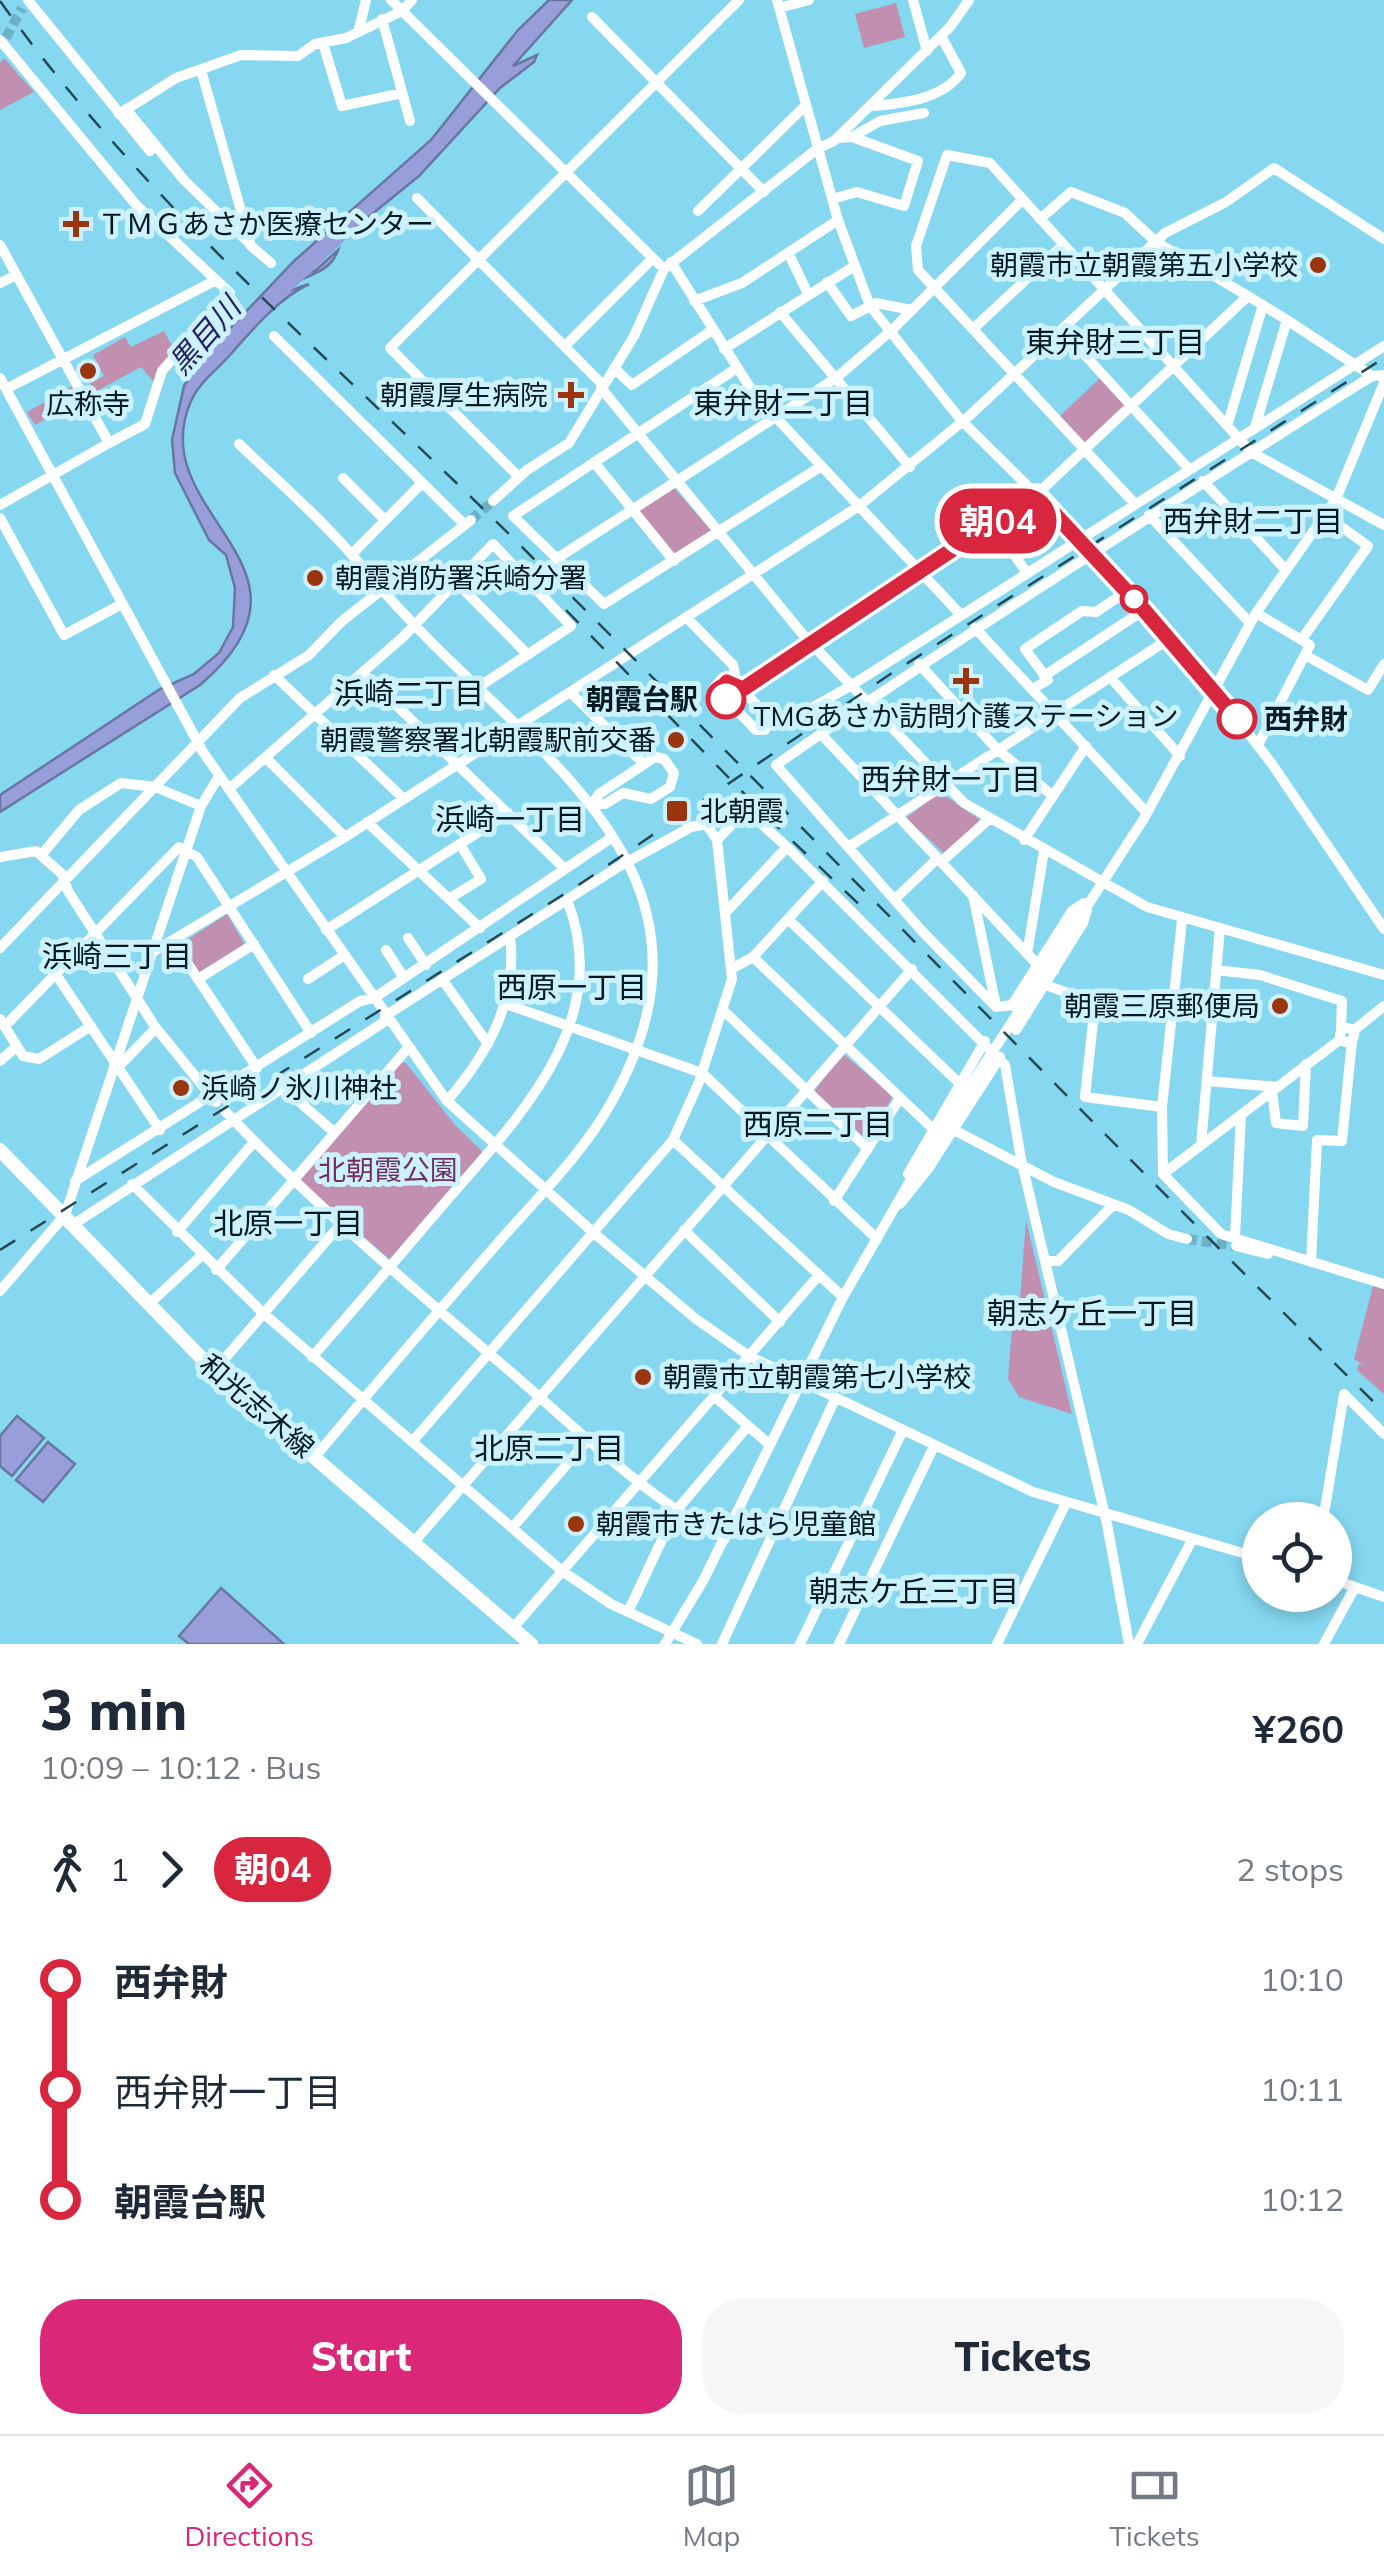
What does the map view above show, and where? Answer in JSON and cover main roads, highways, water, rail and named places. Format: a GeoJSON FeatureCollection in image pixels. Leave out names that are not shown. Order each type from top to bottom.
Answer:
{"type":"FeatureCollection","features":[{"type":"Feature","properties":{"kind":"main road","name":"和光志木線"},"geometry":{"type":"LineString","coordinates":[[1,1153],[70,1219],[214,1372],[531,1644]]}},
{"type":"Feature","properties":{"kind":"water"},"geometry":{"type":"Polygon","coordinates":[[[549,0],[572,0],[513,66],[537,55],[534,62],[500,88],[419,176],[345,236],[336,234],[300,273],[315,271],[338,250],[330,264],[289,286],[289,291],[309,284],[266,315],[191,401],[183,441],[191,477],[245,573],[251,606],[238,643],[200,685],[0,812],[0,795],[160,689],[194,674],[219,653],[233,627],[235,588],[226,555],[209,540],[175,473],[172,440],[184,386],[199,361],[294,261],[431,140],[518,30],[549,0]]]}},
{"type":"Feature","properties":{"kind":"water"},"geometry":{"type":"Polygon","coordinates":[[[17,1416],[44,1438],[12,1476],[0,1466],[0,1436],[17,1416]]]}},
{"type":"Feature","properties":{"kind":"water"},"geometry":{"type":"Polygon","coordinates":[[[48,1442],[75,1464],[43,1502],[16,1480],[48,1442]]]}},
{"type":"Feature","properties":{"kind":"water"},"geometry":{"type":"Polygon","coordinates":[[[221,1588],[284,1644],[189,1644],[179,1636],[221,1588]]]}},
{"type":"Feature","properties":{"kind":"waterway","name":"黒目川"},"geometry":{"type":"LineString","coordinates":[[286,286],[354,222]]}},
{"type":"Feature","properties":{"kind":"tunnel"},"geometry":{"type":"LineString","coordinates":[[6,38],[22,8]]}},
{"type":"Feature","properties":{"kind":"tunnel"},"geometry":{"type":"LineString","coordinates":[[471,520],[493,501]]}},
{"type":"Feature","properties":{"kind":"tunnel"},"geometry":{"type":"LineString","coordinates":[[1187,1239],[1236,1246]]}},
{"type":"Feature","properties":{"kind":"railway"},"geometry":{"type":"LineString","coordinates":[[0,1],[58,77],[185,220],[528,553],[1384,1412]]}},
{"type":"Feature","properties":{"kind":"railway"},"geometry":{"type":"LineString","coordinates":[[0,1250],[580,884],[889,675],[1384,358]]}},
{"type":"Feature","properties":{"kind":"railway"},"geometry":{"type":"LineString","coordinates":[[566,610],[763,813],[866,911]]}},
{"type":"Feature","properties":{"kind":"place","name":"ＴＭＧあさか医療センター"},"geometry":{"type":"Point","coordinates":[76,224]}},
{"type":"Feature","properties":{"kind":"place","name":"朝霞市立朝霞第五小学校"},"geometry":{"type":"Point","coordinates":[1318,265]}},
{"type":"Feature","properties":{"kind":"place","name":"広称寺"},"geometry":{"type":"Point","coordinates":[88,371]}},
{"type":"Feature","properties":{"kind":"place","name":"朝霞厚生病院"},"geometry":{"type":"Point","coordinates":[571,395]}},
{"type":"Feature","properties":{"kind":"place","name":"朝霞消防署浜崎分署"},"geometry":{"type":"Point","coordinates":[315,578]}},
{"type":"Feature","properties":{"kind":"place","name":"TMGあさか訪問介護ステーション"},"geometry":{"type":"Point","coordinates":[966,681]}},
{"type":"Feature","properties":{"kind":"place","name":"朝霞台駅"},"geometry":{"type":"Point","coordinates":[726,699]}},
{"type":"Feature","properties":{"kind":"place","name":"西弁財"},"geometry":{"type":"Point","coordinates":[1237,719]}},
{"type":"Feature","properties":{"kind":"place","name":"朝霞警察署北朝霞駅前交番"},"geometry":{"type":"Point","coordinates":[676,740]}},
{"type":"Feature","properties":{"kind":"place","name":"北朝霞"},"geometry":{"type":"Point","coordinates":[677,811]}},
{"type":"Feature","properties":{"kind":"place","name":"朝霞三原郵便局"},"geometry":{"type":"Point","coordinates":[1280,1006]}},
{"type":"Feature","properties":{"kind":"place","name":"浜崎ノ氷川神社"},"geometry":{"type":"Point","coordinates":[181,1088]}},
{"type":"Feature","properties":{"kind":"place","name":"朝霞市立朝霞第七小学校"},"geometry":{"type":"Point","coordinates":[643,1377]}},
{"type":"Feature","properties":{"kind":"place","name":"朝霞市きたはら児童館"},"geometry":{"type":"Point","coordinates":[576,1524]}},
{"type":"Feature","properties":{"kind":"district","name":"東弁財三丁目"},"geometry":{"type":"Point","coordinates":[1115,343]}},
{"type":"Feature","properties":{"kind":"district","name":"東弁財二丁目"},"geometry":{"type":"Point","coordinates":[783,404]}},
{"type":"Feature","properties":{"kind":"district","name":"西弁財二丁目"},"geometry":{"type":"Point","coordinates":[1253,522]}},
{"type":"Feature","properties":{"kind":"district","name":"浜崎二丁目"},"geometry":{"type":"Point","coordinates":[409,694]}},
{"type":"Feature","properties":{"kind":"district","name":"西弁財一丁目"},"geometry":{"type":"Point","coordinates":[951,780]}},
{"type":"Feature","properties":{"kind":"district","name":"浜崎一丁目"},"geometry":{"type":"Point","coordinates":[510,820]}},
{"type":"Feature","properties":{"kind":"district","name":"浜崎三丁目"},"geometry":{"type":"Point","coordinates":[117,957]}},
{"type":"Feature","properties":{"kind":"district","name":"西原一丁目"},"geometry":{"type":"Point","coordinates":[572,988]}},
{"type":"Feature","properties":{"kind":"district","name":"西原二丁目"},"geometry":{"type":"Point","coordinates":[818,1125]}},
{"type":"Feature","properties":{"kind":"district","name":"北原一丁目"},"geometry":{"type":"Point","coordinates":[288,1224]}},
{"type":"Feature","properties":{"kind":"district","name":"朝志ケ丘一丁目"},"geometry":{"type":"Point","coordinates":[1092,1314]}},
{"type":"Feature","properties":{"kind":"district","name":"北原二丁目"},"geometry":{"type":"Point","coordinates":[549,1449]}},
{"type":"Feature","properties":{"kind":"district","name":"朝志ケ丘三丁目"},"geometry":{"type":"Point","coordinates":[914,1592]}},
{"type":"Feature","properties":{"kind":"park label","name":"北朝霞公園"},"geometry":{"type":"Point","coordinates":[388,1170]}}]}
